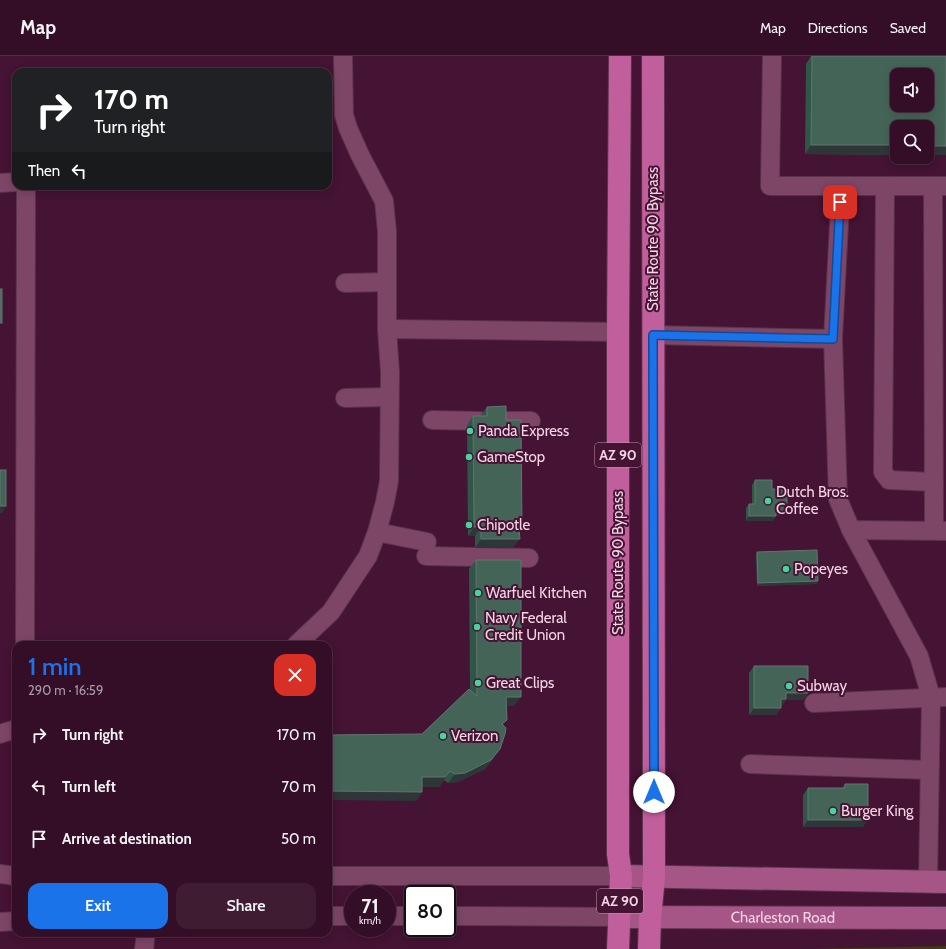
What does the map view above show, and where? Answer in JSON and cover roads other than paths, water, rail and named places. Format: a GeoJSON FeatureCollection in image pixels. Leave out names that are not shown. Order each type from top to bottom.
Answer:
{"type":"FeatureCollection","features":[{"type":"Feature","properties":{"kind":"highway","name":"State Route 90 Bypass"},"geometry":{"type":"LineString","coordinates":[[618,949],[621,876],[618,854],[618,332],[620,56]]}},
{"type":"Feature","properties":{"kind":"highway","name":"State Route 90 Bypass"},"geometry":{"type":"LineString","coordinates":[[649,949],[654,877],[653,56]]}},
{"type":"Feature","properties":{"kind":"main road"},"geometry":{"type":"LineString","coordinates":[[621,876],[937,882]]}},
{"type":"Feature","properties":{"kind":"main road","name":"Charleston Road"},"geometry":{"type":"LineString","coordinates":[[619,917],[946,918]]}},
{"type":"Feature","properties":{"kind":"street"},"geometry":{"type":"LineString","coordinates":[[300,641],[332,612],[368,556],[377,532],[389,481],[390,372],[387,330],[387,231],[384,201],[360,155],[344,115],[344,56]]}},
{"type":"Feature","properties":{"kind":"street"},"geometry":{"type":"LineString","coordinates":[[772,56],[770,186],[940,186],[934,482],[940,530],[851,530]]}},
{"type":"Feature","properties":{"kind":"street"},"geometry":{"type":"LineString","coordinates":[[0,183],[12,182]]}},
{"type":"Feature","properties":{"kind":"street"},"geometry":{"type":"LineString","coordinates":[[841,186],[833,339],[838,499],[851,530],[920,656],[938,697],[929,770],[937,882]]}},
{"type":"Feature","properties":{"kind":"street"},"geometry":{"type":"LineString","coordinates":[[885,186],[883,472],[889,480],[934,482]]}},
{"type":"Feature","properties":{"kind":"street"},"geometry":{"type":"LineString","coordinates":[[25,641],[26,190]]}},
{"type":"Feature","properties":{"kind":"street"},"geometry":{"type":"LineString","coordinates":[[346,283],[386,282]]}},
{"type":"Feature","properties":{"kind":"street"},"geometry":{"type":"LineString","coordinates":[[387,330],[618,332]]}},
{"type":"Feature","properties":{"kind":"street"},"geometry":{"type":"LineString","coordinates":[[653,335],[833,339]]}},
{"type":"Feature","properties":{"kind":"street"},"geometry":{"type":"LineString","coordinates":[[346,398],[389,397]]}},
{"type":"Feature","properties":{"kind":"street"},"geometry":{"type":"LineString","coordinates":[[432,420],[480,421]]}},
{"type":"Feature","properties":{"kind":"street"},"geometry":{"type":"LineString","coordinates":[[500,421],[531,421]]}},
{"type":"Feature","properties":{"kind":"street"},"geometry":{"type":"LineString","coordinates":[[377,532],[426,549],[529,558]]}},
{"type":"Feature","properties":{"kind":"street"},"geometry":{"type":"LineString","coordinates":[[814,704],[938,697]]}},
{"type":"Feature","properties":{"kind":"street"},"geometry":{"type":"LineString","coordinates":[[0,734],[12,730]]}},
{"type":"Feature","properties":{"kind":"street"},"geometry":{"type":"LineString","coordinates":[[750,764],[929,770]]}},
{"type":"Feature","properties":{"kind":"street"},"geometry":{"type":"LineString","coordinates":[[0,874],[12,876]]}},
{"type":"Feature","properties":{"kind":"street"},"geometry":{"type":"LineString","coordinates":[[332,876],[621,876]]}},
{"type":"Feature","properties":{"kind":"street"},"geometry":{"type":"LineString","coordinates":[[0,885],[12,884]]}},
{"type":"Feature","properties":{"kind":"street"},"geometry":{"type":"LineString","coordinates":[[332,916],[344,916]]}},
{"type":"Feature","properties":{"kind":"street"},"geometry":{"type":"LineString","coordinates":[[456,916],[619,917]]}},
{"type":"Feature","properties":{"kind":"street"},"geometry":{"type":"LineString","coordinates":[[0,922],[12,921]]}},
{"type":"Feature","properties":{"kind":"street"},"geometry":{"type":"LineString","coordinates":[[144,949],[146,937]]}},
{"type":"Feature","properties":{"kind":"place","name":"Panda Express"},"geometry":{"type":"Point","coordinates":[470,431]}},
{"type":"Feature","properties":{"kind":"place","name":"GameStop"},"geometry":{"type":"Point","coordinates":[469,457]}},
{"type":"Feature","properties":{"kind":"place","name":"Dutch Bros. Coffee"},"geometry":{"type":"Point","coordinates":[768,501]}},
{"type":"Feature","properties":{"kind":"place","name":"Chipotle"},"geometry":{"type":"Point","coordinates":[469,525]}},
{"type":"Feature","properties":{"kind":"place","name":"Popeyes"},"geometry":{"type":"Point","coordinates":[786,569]}},
{"type":"Feature","properties":{"kind":"place","name":"Warfuel Kitchen"},"geometry":{"type":"Point","coordinates":[478,593]}},
{"type":"Feature","properties":{"kind":"place","name":"Navy Federal Credit Union"},"geometry":{"type":"Point","coordinates":[477,627]}},
{"type":"Feature","properties":{"kind":"place","name":"Great Clips"},"geometry":{"type":"Point","coordinates":[478,683]}},
{"type":"Feature","properties":{"kind":"place","name":"Subway"},"geometry":{"type":"Point","coordinates":[789,686]}},
{"type":"Feature","properties":{"kind":"place","name":"Verizon"},"geometry":{"type":"Point","coordinates":[443,736]}},
{"type":"Feature","properties":{"kind":"place","name":"Burger King"},"geometry":{"type":"Point","coordinates":[833,811]}}]}
